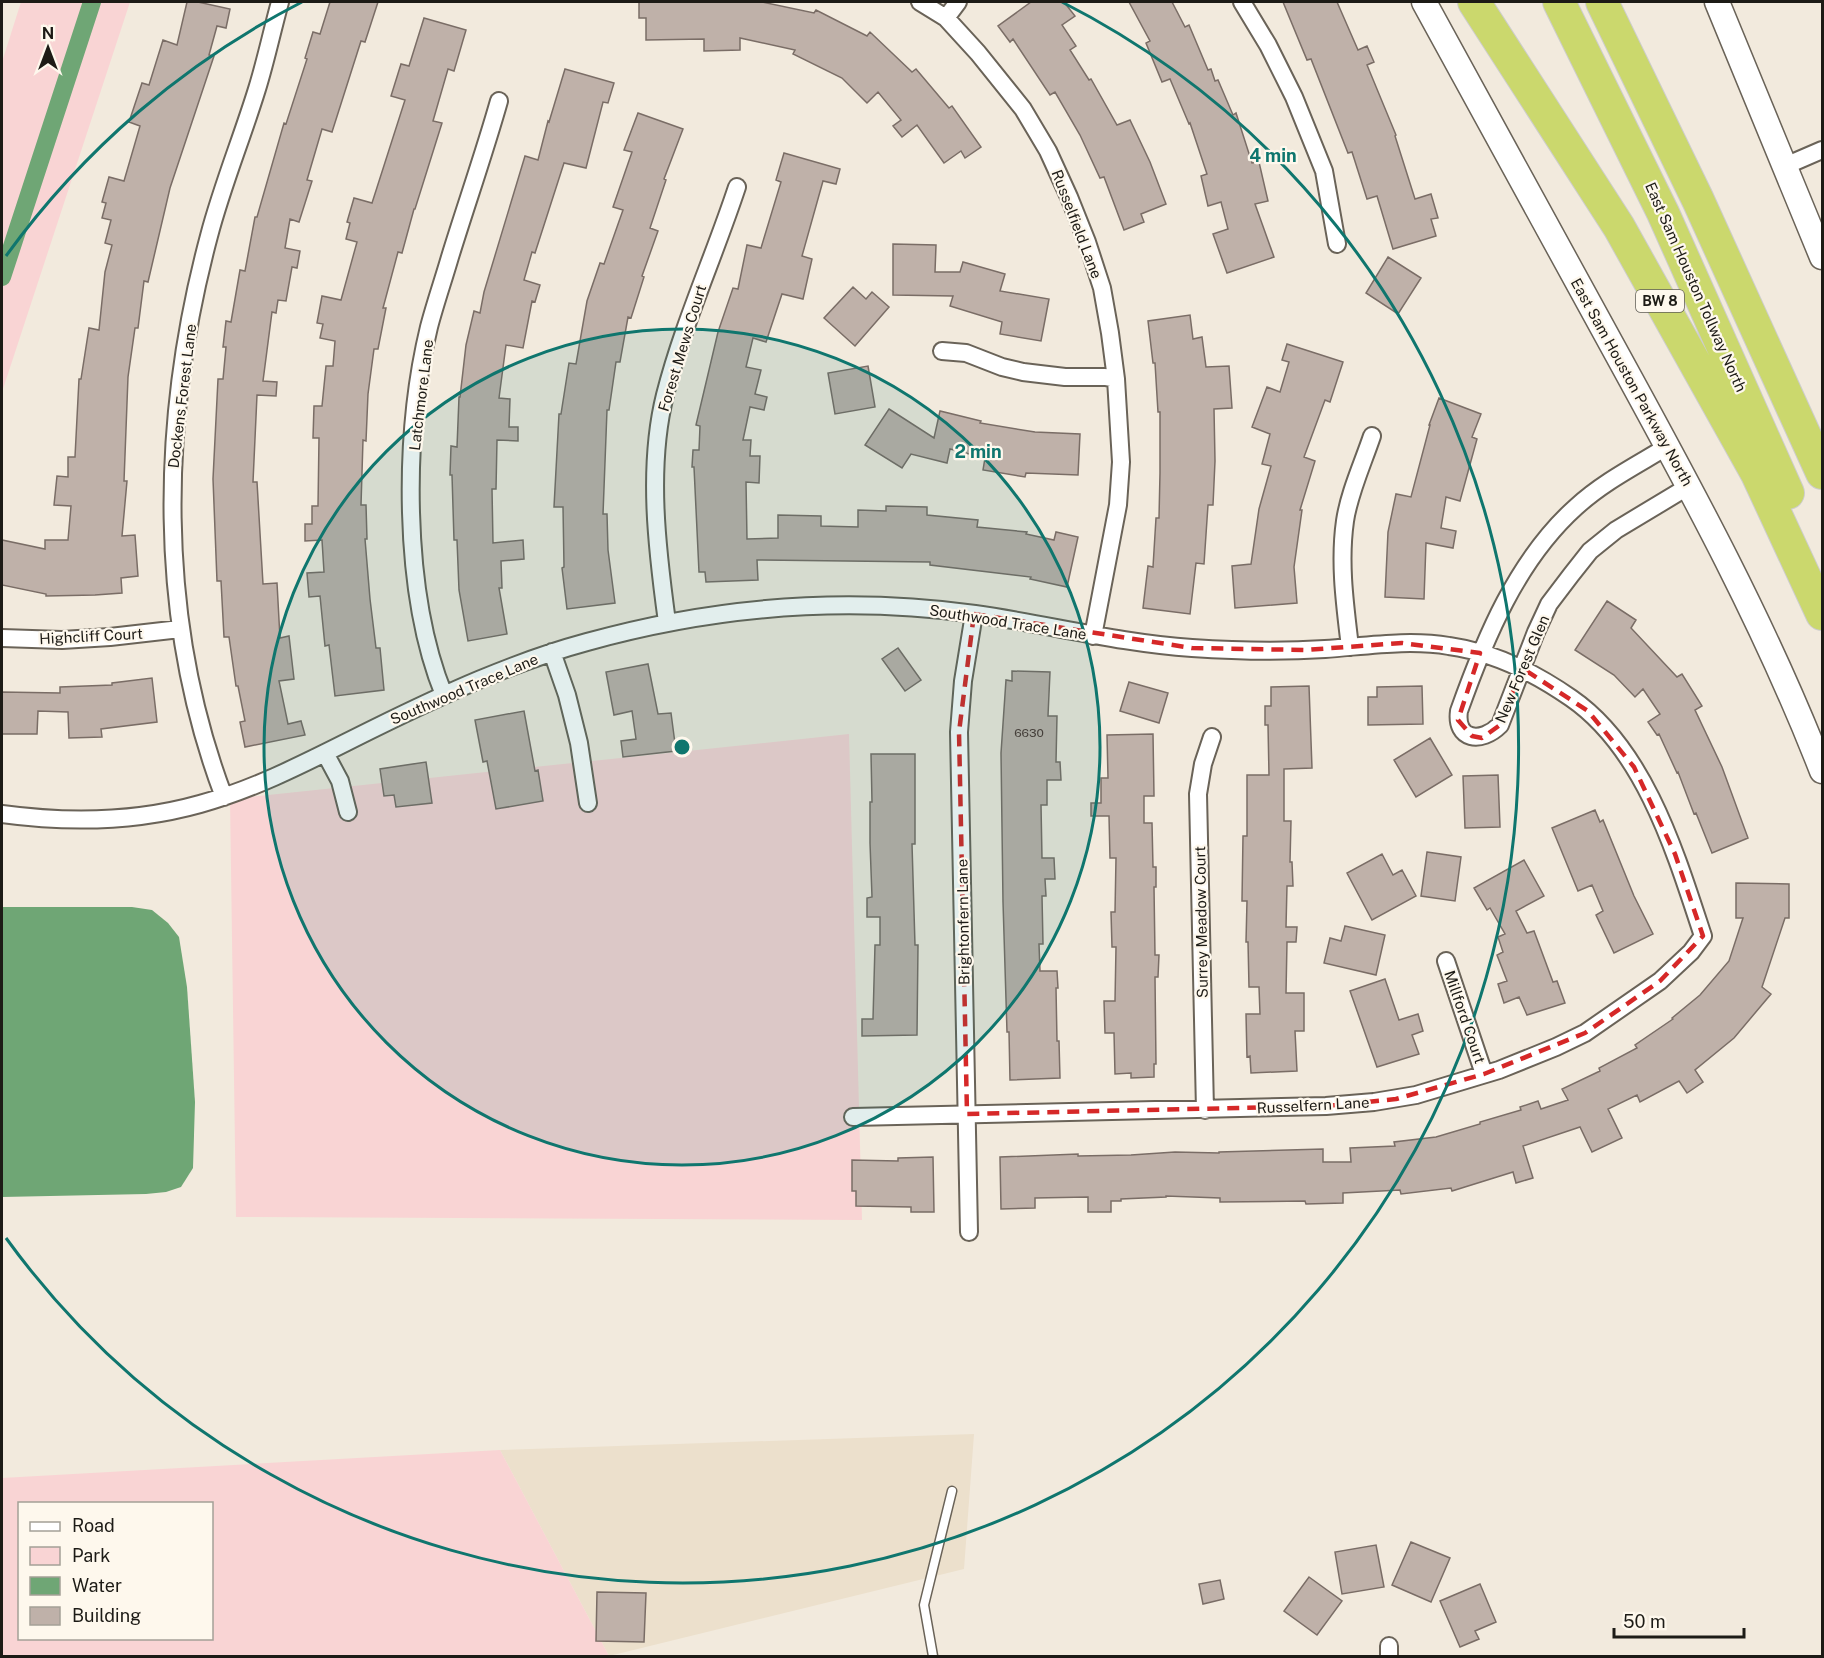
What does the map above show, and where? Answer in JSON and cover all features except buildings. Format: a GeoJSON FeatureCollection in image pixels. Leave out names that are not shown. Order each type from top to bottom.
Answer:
{"type":"FeatureCollection","features":[{"type":"Feature","properties":{"kind":"highway","name":"BW 8"},"geometry":{"type":"LineString","coordinates":[[1474,2],[1619,227],[1757,474],[1822,614]]}},
{"type":"Feature","properties":{"kind":"highway","name":"East Sam Houston Tollway North"},"geometry":{"type":"LineString","coordinates":[[1559,2],[1663,213],[1780,475],[1822,578]]}},
{"type":"Feature","properties":{"kind":"highway"},"geometry":{"type":"LineString","coordinates":[[1602,2],[1698,200],[1822,473]]}},
{"type":"Feature","properties":{"kind":"main road","name":"East Sam Houston Parkway North"},"geometry":{"type":"LineString","coordinates":[[1424,2],[1689,486],[1756,620],[1822,771]]}},
{"type":"Feature","properties":{"kind":"main road"},"geometry":{"type":"LineString","coordinates":[[1717,2],[1822,257]]}},
{"type":"Feature","properties":{"kind":"street","name":"Dockens Forest Lane"},"geometry":{"type":"LineString","coordinates":[[224,797],[213,770],[198,715],[180,629],[175,577],[172,476],[175,426],[190,322],[208,238],[258,87],[280,2]]}},
{"type":"Feature","properties":{"kind":"street","name":"Russelfield Lane"},"geometry":{"type":"LineString","coordinates":[[921,2],[946,18],[978,53],[1023,110],[1048,152],[1087,242],[1102,288],[1116,379],[1121,462],[1118,505],[1093,636]]}},
{"type":"Feature","properties":{"kind":"street"},"geometry":{"type":"LineString","coordinates":[[946,18],[958,2]]}},
{"type":"Feature","properties":{"kind":"street"},"geometry":{"type":"LineString","coordinates":[[1242,2],[1268,45],[1294,97],[1320,160],[1337,244]]}},
{"type":"Feature","properties":{"kind":"street","name":"Latchmore Lane"},"geometry":{"type":"LineString","coordinates":[[444,695],[436,675],[424,626],[414,552],[411,512],[415,422],[429,327],[499,101]]}},
{"type":"Feature","properties":{"kind":"street"},"geometry":{"type":"LineString","coordinates":[[1785,166],[1822,150]]}},
{"type":"Feature","properties":{"kind":"street","name":"Forest Mews Court"},"geometry":{"type":"LineString","coordinates":[[667,622],[656,525],[657,460],[661,417],[665,395],[686,328],[737,187]]}},
{"type":"Feature","properties":{"kind":"street"},"geometry":{"type":"LineString","coordinates":[[942,351],[966,352],[1002,367],[1023,372],[1116,379]]}},
{"type":"Feature","properties":{"kind":"street"},"geometry":{"type":"LineString","coordinates":[[1350,647],[1342,559],[1345,519],[1372,436]]}},
{"type":"Feature","properties":{"kind":"street","name":"New Forest Glen"},"geometry":{"type":"LineString","coordinates":[[1668,446],[1608,483],[1577,506],[1549,534],[1528,563],[1508,596],[1480,653],[1459,711],[1458,720],[1464,732],[1482,738],[1492,733],[1500,725],[1549,604],[1590,551],[1616,530],[1689,486]]}},
{"type":"Feature","properties":{"kind":"street","name":"Southwood Trace Lane"},"geometry":{"type":"LineString","coordinates":[[2,814],[46,820],[85,820],[162,813],[224,797],[325,753],[444,695],[518,663],[588,641],[705,615],[828,605],[877,605],[974,614],[1139,643],[1245,651],[1402,644],[1447,645],[1480,653],[1522,668],[1569,696],[1588,711],[1621,747],[1634,767],[1667,834],[1695,914]]}},
{"type":"Feature","properties":{"kind":"street","name":"Brightonfern Lane"},"geometry":{"type":"LineString","coordinates":[[969,1232],[959,732],[963,681],[974,614]]}},
{"type":"Feature","properties":{"kind":"street","name":"Highcliff Court"},"geometry":{"type":"LineString","coordinates":[[2,638],[72,640],[180,629]]}},
{"type":"Feature","properties":{"kind":"street"},"geometry":{"type":"LineString","coordinates":[[552,652],[567,695],[579,743],[588,803]]}},
{"type":"Feature","properties":{"kind":"street","name":"Surrey Meadow Court"},"geometry":{"type":"LineString","coordinates":[[1205,1110],[1198,794],[1203,764],[1212,737]]}},
{"type":"Feature","properties":{"kind":"street"},"geometry":{"type":"LineString","coordinates":[[325,753],[340,781],[348,812]]}},
{"type":"Feature","properties":{"kind":"street","name":"Russelfern Lane"},"geometry":{"type":"LineString","coordinates":[[853,1117],[1326,1106],[1374,1102],[1416,1095],[1544,1053],[1585,1033],[1660,981],[1691,952],[1702,936],[1695,914]]}},
{"type":"Feature","properties":{"kind":"street","name":"Millford Court"},"geometry":{"type":"LineString","coordinates":[[1446,961],[1484,1074]]}},
{"type":"Feature","properties":{"kind":"lane"},"geometry":{"type":"LineString","coordinates":[[933,1656],[924,1605],[952,1491]]}},
{"type":"Feature","properties":{"kind":"highlighted area"},"geometry":{"type":"Polygon","coordinates":[[[974,614],[1192,648],[1305,650],[1402,643],[1480,653],[1458,720],[1472,736],[1482,738],[1500,725],[1522,668],[1588,711],[1634,767],[1675,854],[1703,936],[1660,981],[1585,1033],[1484,1074],[1396,1099],[1326,1106],[967,1114],[959,732],[974,614]]]}},
{"type":"Feature","properties":{"kind":"shaded area"},"geometry":{"type":"Polygon","coordinates":[[[974,1434],[964,1569],[609,1656],[500,1450],[974,1434]]]}},
{"type":"Feature","properties":{"kind":"green space"},"geometry":{"type":"Polygon","coordinates":[[[21,2],[130,2],[2,392],[2,62],[21,2]]]}},
{"type":"Feature","properties":{"kind":"green space"},"geometry":{"type":"Polygon","coordinates":[[[849,734],[862,1220],[236,1217],[230,799],[849,734]]]}},
{"type":"Feature","properties":{"kind":"green space"},"geometry":{"type":"Polygon","coordinates":[[[500,1450],[609,1656],[2,1656],[2,1478],[500,1450]]]}},
{"type":"Feature","properties":{"kind":"water"},"geometry":{"type":"Polygon","coordinates":[[[2,907],[132,907],[152,910],[168,923],[179,937],[187,987],[195,1102],[193,1168],[181,1187],[166,1192],[146,1194],[2,1197],[2,907]]]}},
{"type":"Feature","properties":{"kind":"waterway"},"geometry":{"type":"LineString","coordinates":[[2,277],[92,2]]}}]}
